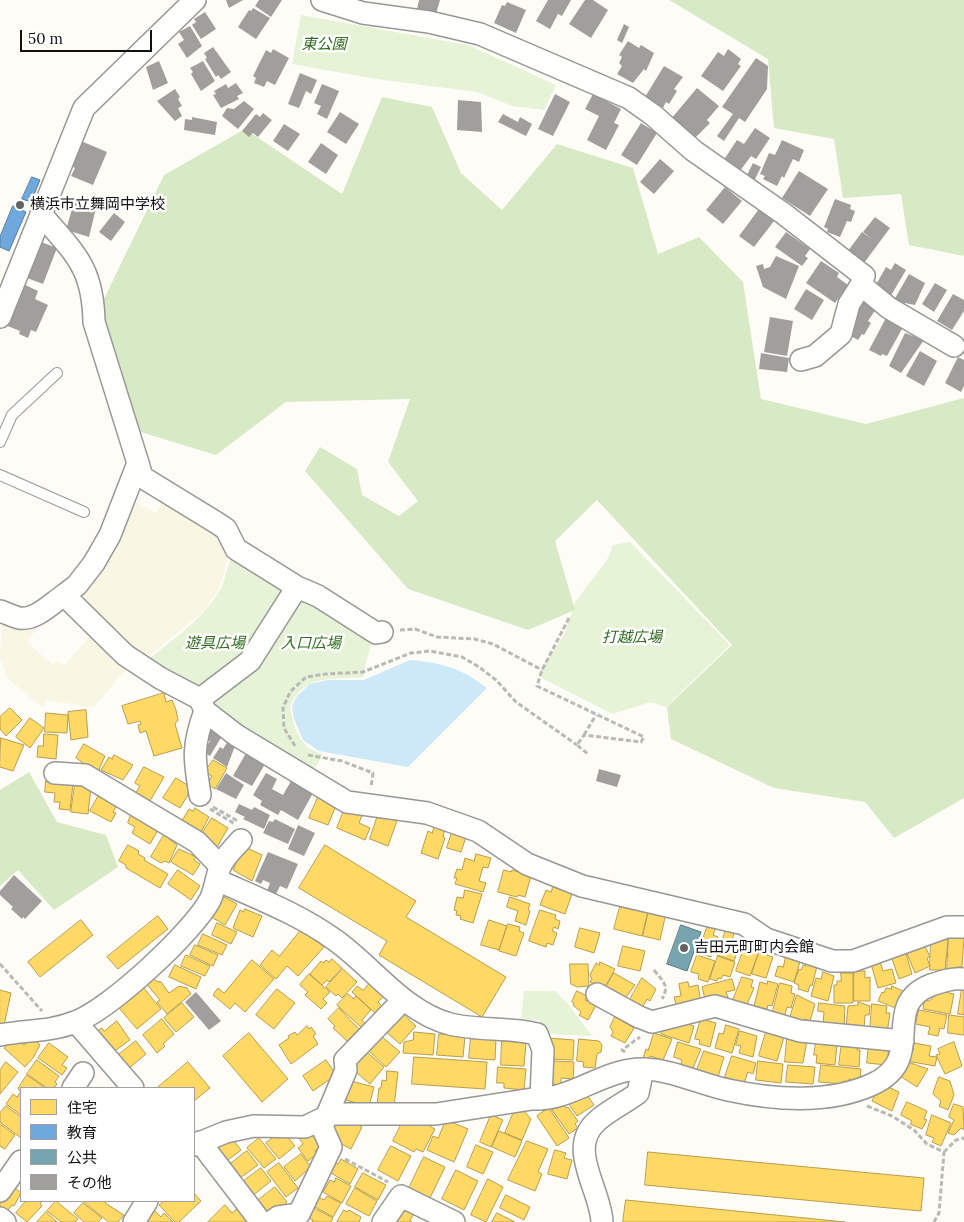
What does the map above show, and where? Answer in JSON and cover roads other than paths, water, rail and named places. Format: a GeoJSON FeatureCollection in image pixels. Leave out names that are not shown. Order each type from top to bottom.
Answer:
{"type":"FeatureCollection","features":[{"type":"Feature","properties":{"kind":"street"},"geometry":{"type":"LineString","coordinates":[[0,317],[84,108],[195,0]]}},
{"type":"Feature","properties":{"kind":"street"},"geometry":{"type":"LineString","coordinates":[[322,0],[363,12],[430,22],[480,34],[629,98],[653,115],[694,151],[784,214],[864,276],[861,285],[849,304],[841,334],[815,356],[802,360]]}},
{"type":"Feature","properties":{"kind":"street"},"geometry":{"type":"LineString","coordinates":[[41,214],[77,257],[88,276],[94,301],[94,322],[142,476],[217,522],[226,529],[236,549],[297,587],[318,596],[376,633],[382,632]]}},
{"type":"Feature","properties":{"kind":"street"},"geometry":{"type":"LineString","coordinates":[[861,285],[889,308],[954,346]]}},
{"type":"Feature","properties":{"kind":"street"},"geometry":{"type":"LineString","coordinates":[[0,611],[19,618],[28,618],[39,613],[76,586],[94,563],[110,535],[138,463]]}},
{"type":"Feature","properties":{"kind":"street"},"geometry":{"type":"LineString","coordinates":[[200,795],[194,754],[203,705],[250,661],[297,587]]}},
{"type":"Feature","properties":{"kind":"street"},"geometry":{"type":"LineString","coordinates":[[64,595],[125,655],[203,705],[236,735],[347,802],[427,812],[457,822],[478,832],[527,864],[582,886],[735,921],[744,924],[766,939],[832,960],[853,961],[947,927],[964,927]]}},
{"type":"Feature","properties":{"kind":"street"},"geometry":{"type":"LineString","coordinates":[[55,773],[85,775],[197,842],[219,873],[304,919],[361,960],[403,1000],[450,1024],[537,1034],[542,1050],[541,1099]]}},
{"type":"Feature","properties":{"kind":"street"},"geometry":{"type":"LineString","coordinates":[[0,1034],[37,1032],[76,1022],[107,1002],[144,973],[171,946],[210,900],[219,873],[241,840]]}},
{"type":"Feature","properties":{"kind":"street"},"geometry":{"type":"LineString","coordinates":[[261,1222],[197,1144],[226,1132],[254,1126],[305,1127],[332,1114],[436,1114],[532,1099],[548,1100],[623,1070],[666,1071],[729,1090],[762,1095],[792,1097],[841,1095],[876,1083],[894,1069],[901,1058],[904,1016],[909,1001],[921,989],[953,978],[964,979]]}},
{"type":"Feature","properties":{"kind":"street"},"geometry":{"type":"LineString","coordinates":[[598,994],[639,1017],[652,1022],[715,1006],[800,1031],[903,1041]]}},
{"type":"Feature","properties":{"kind":"street"},"geometry":{"type":"LineString","coordinates":[[271,1222],[278,1217],[302,1218],[331,1147],[322,1127],[324,1118],[346,1070],[345,1060],[403,1000]]}},
{"type":"Feature","properties":{"kind":"street"},"geometry":{"type":"LineString","coordinates":[[76,1022],[132,1087]]}},
{"type":"Feature","properties":{"kind":"street"},"geometry":{"type":"LineString","coordinates":[[602,1222],[600,1206],[585,1160],[584,1146],[586,1133],[596,1121],[638,1093],[643,1069]]}},
{"type":"Feature","properties":{"kind":"street"},"geometry":{"type":"LineString","coordinates":[[0,1191],[20,1162]]}},
{"type":"Feature","properties":{"kind":"street"},"geometry":{"type":"LineString","coordinates":[[382,1222],[401,1196],[454,1222]]}},
{"type":"Feature","properties":{"kind":"street"},"geometry":{"type":"LineString","coordinates":[[0,1218],[5,1222]]}},
{"type":"Feature","properties":{"kind":"lane"},"geometry":{"type":"LineString","coordinates":[[0,442],[12,415],[56,372]]}},
{"type":"Feature","properties":{"kind":"lane"},"geometry":{"type":"LineString","coordinates":[[0,475],[84,512]]}},
{"type":"Feature","properties":{"kind":"water"},"geometry":{"type":"Polygon","coordinates":[[[410,660],[442,665],[460,671],[487,688],[408,767],[319,751],[303,740],[294,719],[292,706],[297,696],[310,684],[327,680],[364,680],[410,660]]]}},
{"type":"Feature","properties":{"kind":"place","name":"横浜市立舞岡中学校"},"geometry":{"type":"Point","coordinates":[20,205]}},
{"type":"Feature","properties":{"kind":"place","name":"吉田元町町内会館"},"geometry":{"type":"Point","coordinates":[684,948]}},
{"type":"Feature","properties":{"kind":"park label","name":"東公園"},"geometry":{"type":"Point","coordinates":[324,45]}},
{"type":"Feature","properties":{"kind":"park label","name":"打越広場"},"geometry":{"type":"Point","coordinates":[632,638]}},
{"type":"Feature","properties":{"kind":"park label","name":"遊具広場"},"geometry":{"type":"Point","coordinates":[215,644]}},
{"type":"Feature","properties":{"kind":"park label","name":"入口広場"},"geometry":{"type":"Point","coordinates":[311,644]}}]}
